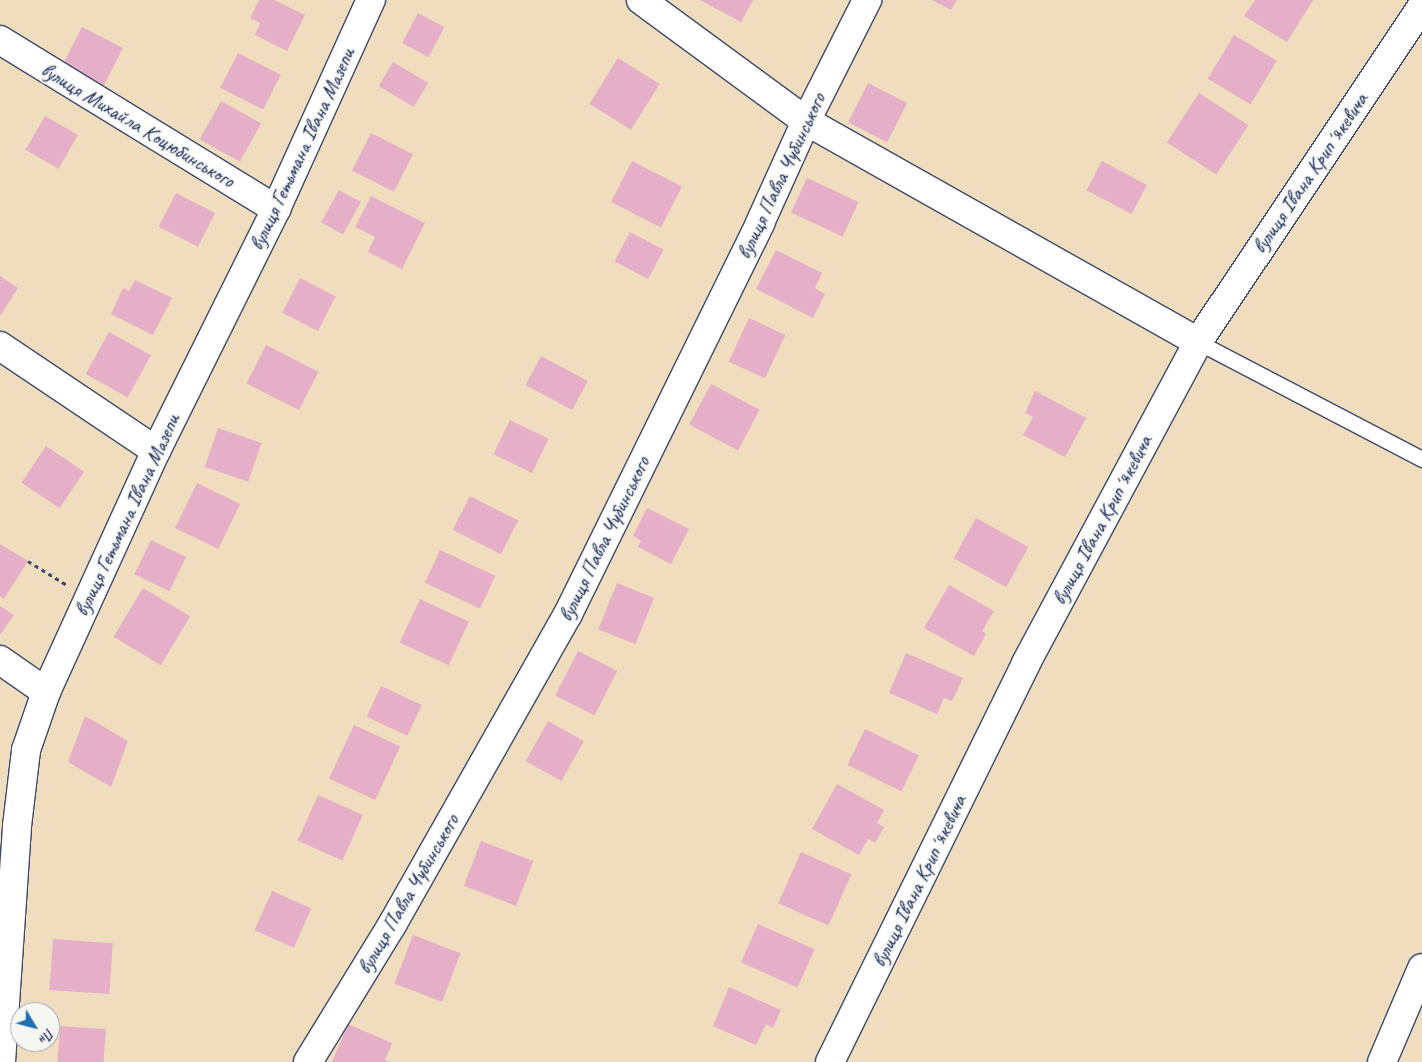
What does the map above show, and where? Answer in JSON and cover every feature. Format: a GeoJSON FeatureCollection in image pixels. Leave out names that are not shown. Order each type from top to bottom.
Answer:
{"type":"FeatureCollection","features":[{"type":"Feature","properties":{"kind":"street","name":"вулиця Гетьмана Івана Мазепи"},"geometry":{"type":"LineString","coordinates":[[1,1062],[18,816],[26,750],[46,692],[87,597],[156,451],[276,209],[371,0]]}},
{"type":"Feature","properties":{"kind":"street"},"geometry":{"type":"LineString","coordinates":[[641,0],[806,121],[1198,342]]}},
{"type":"Feature","properties":{"kind":"street","name":"вулиця Павла Чубинського"},"geometry":{"type":"LineString","coordinates":[[308,1062],[392,925],[568,614],[760,223],[806,121],[867,0]]}},
{"type":"Feature","properties":{"kind":"street","name":"вулиця Івана Крипʼякевича"},"geometry":{"type":"LineString","coordinates":[[830,1062],[1026,664],[1198,342],[1422,6]]}},
{"type":"Feature","properties":{"kind":"street","name":"вулиця Михайла Коцюбинського"},"geometry":{"type":"LineString","coordinates":[[0,40],[276,209]]}},
{"type":"Feature","properties":{"kind":"street"},"geometry":{"type":"LineString","coordinates":[[0,346],[156,451]]}},
{"type":"Feature","properties":{"kind":"street"},"geometry":{"type":"LineString","coordinates":[[0,660],[46,692]]}},
{"type":"Feature","properties":{"kind":"street"},"geometry":{"type":"LineString","coordinates":[[1382,1062],[1422,968]]}},
{"type":"Feature","properties":{"kind":"lane"},"geometry":{"type":"LineString","coordinates":[[1198,342],[1422,459]]}},
{"type":"Feature","properties":{"kind":"path"},"geometry":{"type":"LineString","coordinates":[[28,561],[87,597]]}},
{"type":"Feature","properties":{"kind":"building"},"geometry":{"type":"Polygon","coordinates":[[[259,0],[274,0],[305,15],[287,51],[255,35],[260,23],[250,18],[259,0]]]}},
{"type":"Feature","properties":{"kind":"building"},"geometry":{"type":"Polygon","coordinates":[[[700,0],[753,0],[741,22],[700,0]]]}},
{"type":"Feature","properties":{"kind":"building"},"geometry":{"type":"Polygon","coordinates":[[[932,0],[957,0],[951,10],[932,0]]]}},
{"type":"Feature","properties":{"kind":"building"},"geometry":{"type":"Polygon","coordinates":[[[1255,0],[1313,0],[1287,42],[1244,16],[1255,0]]]}},
{"type":"Feature","properties":{"kind":"building"},"geometry":{"type":"Polygon","coordinates":[[[418,13],[444,27],[429,57],[402,43],[418,13]]]}},
{"type":"Feature","properties":{"kind":"building"},"geometry":{"type":"Polygon","coordinates":[[[82,27],[123,48],[103,88],[62,67],[82,27]]]}},
{"type":"Feature","properties":{"kind":"building"},"geometry":{"type":"Polygon","coordinates":[[[1234,35],[1277,61],[1251,104],[1208,79],[1234,35]]]}},
{"type":"Feature","properties":{"kind":"building"},"geometry":{"type":"Polygon","coordinates":[[[238,53],[281,75],[263,110],[220,88],[238,53]]]}},
{"type":"Feature","properties":{"kind":"building"},"geometry":{"type":"Polygon","coordinates":[[[618,58],[660,84],[631,130],[589,104],[618,58]]]}},
{"type":"Feature","properties":{"kind":"building"},"geometry":{"type":"Polygon","coordinates":[[[393,62],[428,83],[414,107],[379,86],[393,62]]]}},
{"type":"Feature","properties":{"kind":"building"},"geometry":{"type":"Polygon","coordinates":[[[868,83],[907,103],[887,142],[848,122],[868,83]]]}},
{"type":"Feature","properties":{"kind":"building"},"geometry":{"type":"Polygon","coordinates":[[[1199,93],[1248,125],[1216,175],[1167,142],[1199,93]]]}},
{"type":"Feature","properties":{"kind":"building"},"geometry":{"type":"Polygon","coordinates":[[[221,101],[261,123],[240,162],[200,139],[221,101]]]}},
{"type":"Feature","properties":{"kind":"building"},"geometry":{"type":"Polygon","coordinates":[[[45,116],[78,135],[58,169],[26,150],[45,116]]]}},
{"type":"Feature","properties":{"kind":"building"},"geometry":{"type":"Polygon","coordinates":[[[371,133],[413,154],[394,192],[352,170],[371,133]]]}},
{"type":"Feature","properties":{"kind":"building"},"geometry":{"type":"Polygon","coordinates":[[[632,161],[682,186],[661,227],[611,202],[632,161]]]}},
{"type":"Feature","properties":{"kind":"building"},"geometry":{"type":"Polygon","coordinates":[[[1102,161],[1147,185],[1132,214],[1087,190],[1102,161]]]}},
{"type":"Feature","properties":{"kind":"building"},"geometry":{"type":"Polygon","coordinates":[[[807,178],[859,202],[843,237],[791,212],[807,178]]]}},
{"type":"Feature","properties":{"kind":"building"},"geometry":{"type":"Polygon","coordinates":[[[339,190],[361,202],[343,234],[321,222],[339,190]]]}},
{"type":"Feature","properties":{"kind":"building"},"geometry":{"type":"Polygon","coordinates":[[[176,193],[215,213],[198,247],[159,227],[176,193]]]}},
{"type":"Feature","properties":{"kind":"building"},"geometry":{"type":"Polygon","coordinates":[[[371,196],[425,223],[402,269],[368,252],[375,237],[355,227],[371,196]]]}},
{"type":"Feature","properties":{"kind":"building"},"geometry":{"type":"Polygon","coordinates":[[[630,232],[664,250],[648,279],[615,261],[630,232]]]}},
{"type":"Feature","properties":{"kind":"building"},"geometry":{"type":"Polygon","coordinates":[[[776,250],[822,273],[815,288],[825,294],[813,318],[756,289],[776,250]]]}},
{"type":"Feature","properties":{"kind":"building"},"geometry":{"type":"Polygon","coordinates":[[[0,276],[18,288],[0,316],[0,276]]]}},
{"type":"Feature","properties":{"kind":"building"},"geometry":{"type":"Polygon","coordinates":[[[300,278],[336,296],[318,331],[282,313],[300,278]]]}},
{"type":"Feature","properties":{"kind":"building"},"geometry":{"type":"Polygon","coordinates":[[[135,280],[172,298],[153,335],[111,314],[123,288],[129,291],[135,280]]]}},
{"type":"Feature","properties":{"kind":"building"},"geometry":{"type":"Polygon","coordinates":[[[749,318],[785,335],[765,378],[729,362],[749,318]]]}},
{"type":"Feature","properties":{"kind":"building"},"geometry":{"type":"Polygon","coordinates":[[[109,332],[151,355],[128,397],[86,374],[109,332]]]}},
{"type":"Feature","properties":{"kind":"building"},"geometry":{"type":"Polygon","coordinates":[[[266,345],[319,372],[299,410],[246,383],[266,345]]]}},
{"type":"Feature","properties":{"kind":"building"},"geometry":{"type":"Polygon","coordinates":[[[541,356],[588,381],[572,410],[526,385],[541,356]]]}},
{"type":"Feature","properties":{"kind":"building"},"geometry":{"type":"Polygon","coordinates":[[[711,384],[760,410],[738,450],[689,425],[711,384]]]}},
{"type":"Feature","properties":{"kind":"building"},"geometry":{"type":"Polygon","coordinates":[[[1035,391],[1086,418],[1065,457],[1023,435],[1033,417],[1025,413],[1035,391]]]}},
{"type":"Feature","properties":{"kind":"building"},"geometry":{"type":"Polygon","coordinates":[[[510,420],[549,439],[532,473],[493,454],[510,420]]]}},
{"type":"Feature","properties":{"kind":"building"},"geometry":{"type":"Polygon","coordinates":[[[218,428],[261,443],[248,482],[205,467],[218,428]]]}},
{"type":"Feature","properties":{"kind":"building"},"geometry":{"type":"Polygon","coordinates":[[[46,446],[84,472],[60,508],[21,482],[46,446]]]}},
{"type":"Feature","properties":{"kind":"building"},"geometry":{"type":"Polygon","coordinates":[[[197,483],[240,504],[218,549],[175,528],[197,483]]]}},
{"type":"Feature","properties":{"kind":"building"},"geometry":{"type":"Polygon","coordinates":[[[470,496],[518,521],[501,554],[453,530],[470,496]]]}},
{"type":"Feature","properties":{"kind":"building"},"geometry":{"type":"Polygon","coordinates":[[[647,508],[689,529],[671,564],[638,547],[641,541],[633,536],[647,508]]]}},
{"type":"Feature","properties":{"kind":"building"},"geometry":{"type":"Polygon","coordinates":[[[976,518],[1028,547],[1006,587],[954,558],[976,518]]]}},
{"type":"Feature","properties":{"kind":"building"},"geometry":{"type":"Polygon","coordinates":[[[151,540],[186,557],[169,591],[134,574],[151,540]]]}},
{"type":"Feature","properties":{"kind":"building"},"geometry":{"type":"Polygon","coordinates":[[[0,544],[28,561],[4,599],[0,596],[0,544]]]}},
{"type":"Feature","properties":{"kind":"building"},"geometry":{"type":"Polygon","coordinates":[[[440,550],[495,576],[480,608],[425,583],[440,550]]]}},
{"type":"Feature","properties":{"kind":"building"},"geometry":{"type":"Polygon","coordinates":[[[617,583],[654,598],[635,644],[598,629],[617,583]]]}},
{"type":"Feature","properties":{"kind":"building"},"geometry":{"type":"Polygon","coordinates":[[[949,585],[994,611],[982,631],[986,634],[974,656],[924,628],[949,585]]]}},
{"type":"Feature","properties":{"kind":"building"},"geometry":{"type":"Polygon","coordinates":[[[143,588],[190,616],[161,665],[114,637],[143,588]]]}},
{"type":"Feature","properties":{"kind":"building"},"geometry":{"type":"Polygon","coordinates":[[[420,599],[469,622],[449,665],[400,643],[420,599]]]}},
{"type":"Feature","properties":{"kind":"building"},"geometry":{"type":"Polygon","coordinates":[[[0,606],[14,615],[0,635],[0,606]]]}},
{"type":"Feature","properties":{"kind":"building"},"geometry":{"type":"Polygon","coordinates":[[[578,651],[617,671],[595,716],[555,696],[578,651]]]}},
{"type":"Feature","properties":{"kind":"building"},"geometry":{"type":"Polygon","coordinates":[[[906,653],[963,678],[952,701],[944,698],[937,714],[889,693],[906,653]]]}},
{"type":"Feature","properties":{"kind":"building"},"geometry":{"type":"Polygon","coordinates":[[[381,686],[422,705],[407,736],[367,717],[381,686]]]}},
{"type":"Feature","properties":{"kind":"building"},"geometry":{"type":"Polygon","coordinates":[[[85,716],[128,741],[111,787],[68,762],[85,716]]]}},
{"type":"Feature","properties":{"kind":"building"},"geometry":{"type":"Polygon","coordinates":[[[548,721],[584,741],[562,781],[526,761],[548,721]]]}},
{"type":"Feature","properties":{"kind":"building"},"geometry":{"type":"Polygon","coordinates":[[[354,725],[400,747],[375,800],[329,778],[354,725]]]}},
{"type":"Feature","properties":{"kind":"building"},"geometry":{"type":"Polygon","coordinates":[[[865,729],[919,755],[901,791],[847,765],[865,729]]]}},
{"type":"Feature","properties":{"kind":"building"},"geometry":{"type":"Polygon","coordinates":[[[837,784],[884,810],[877,823],[884,827],[875,843],[868,839],[859,855],[812,829],[837,784]]]}},
{"type":"Feature","properties":{"kind":"building"},"geometry":{"type":"Polygon","coordinates":[[[318,795],[363,815],[342,861],[298,841],[318,795]]]}},
{"type":"Feature","properties":{"kind":"building"},"geometry":{"type":"Polygon","coordinates":[[[481,841],[533,861],[516,906],[464,886],[481,841]]]}},
{"type":"Feature","properties":{"kind":"building"},"geometry":{"type":"Polygon","coordinates":[[[801,852],[851,874],[828,926],[778,903],[801,852]]]}},
{"type":"Feature","properties":{"kind":"building"},"geometry":{"type":"Polygon","coordinates":[[[272,891],[311,908],[294,948],[255,930],[272,891]]]}},
{"type":"Feature","properties":{"kind":"building"},"geometry":{"type":"Polygon","coordinates":[[[758,924],[815,949],[798,988],[741,962],[758,924]]]}},
{"type":"Feature","properties":{"kind":"building"},"geometry":{"type":"Polygon","coordinates":[[[413,935],[461,953],[442,1002],[394,984],[413,935]]]}},
{"type":"Feature","properties":{"kind":"building"},"geometry":{"type":"Polygon","coordinates":[[[53,939],[113,943],[109,994],[49,990],[53,939]]]}},
{"type":"Feature","properties":{"kind":"building"},"geometry":{"type":"Polygon","coordinates":[[[729,987],[781,1010],[773,1028],[766,1024],[756,1045],[713,1026],[729,987]]]}},
{"type":"Feature","properties":{"kind":"building"},"geometry":{"type":"Polygon","coordinates":[[[348,1024],[392,1043],[385,1060],[389,1062],[332,1062],[348,1024]]]}},
{"type":"Feature","properties":{"kind":"building"},"geometry":{"type":"Polygon","coordinates":[[[60,1026],[106,1029],[104,1062],[57,1062],[58,1052],[60,1052],[60,1026]]]}}]}
